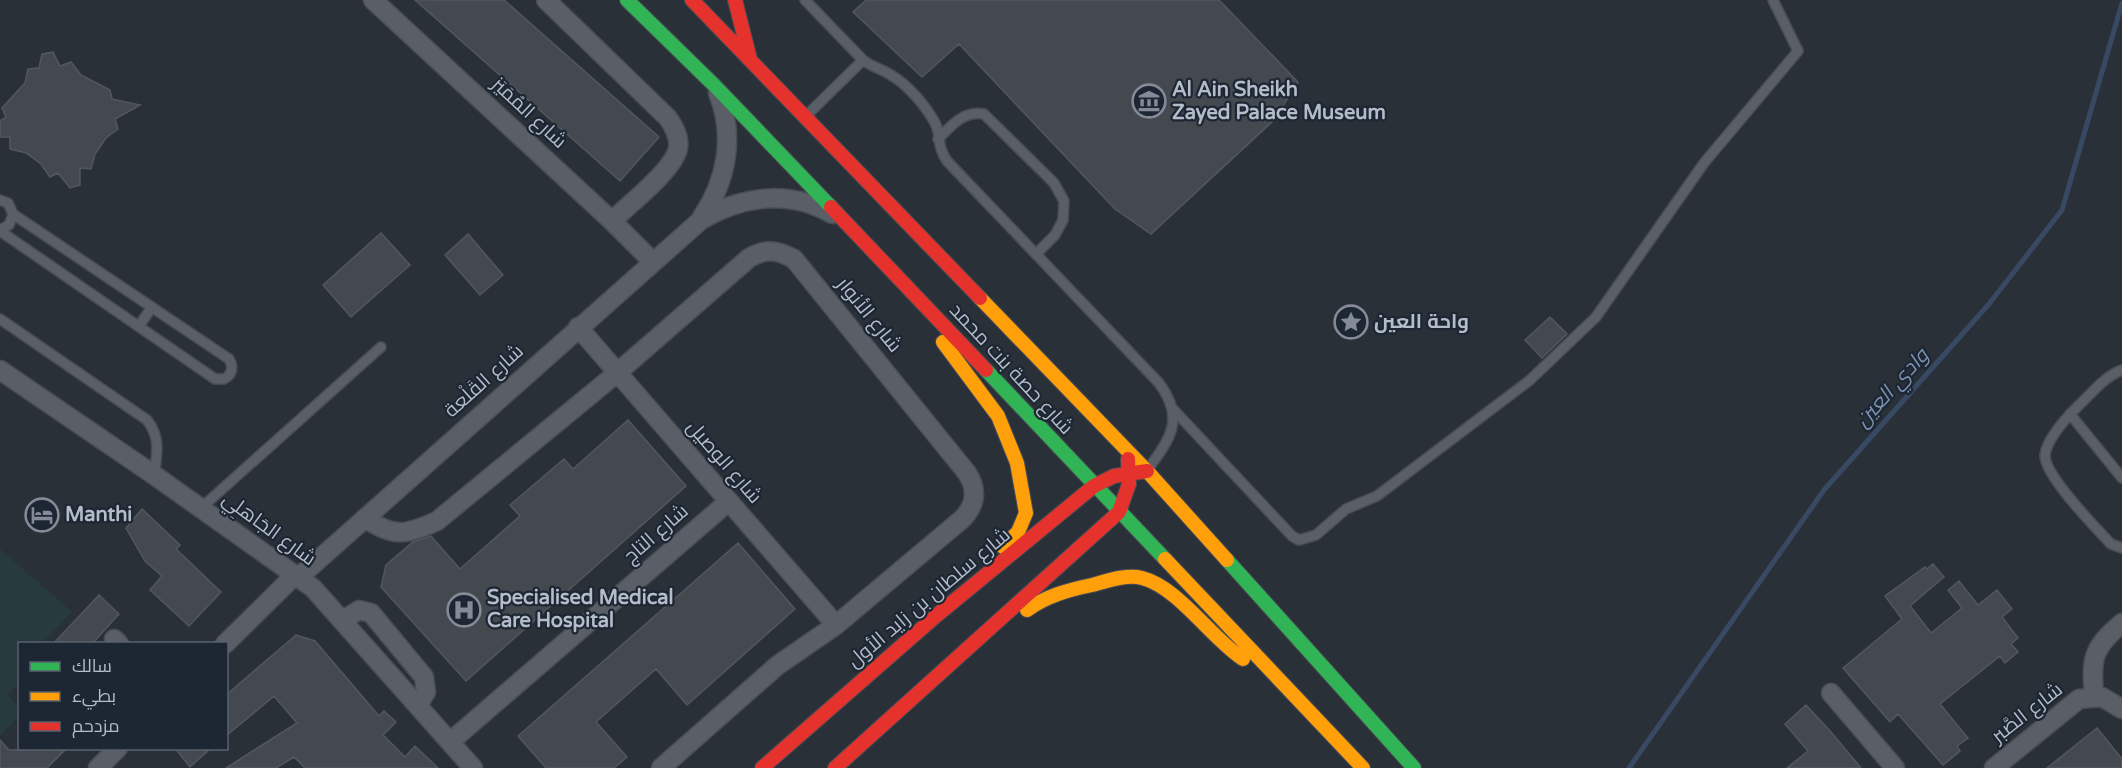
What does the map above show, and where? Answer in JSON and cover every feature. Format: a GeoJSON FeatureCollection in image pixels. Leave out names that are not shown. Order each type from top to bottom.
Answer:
{"type":"FeatureCollection","features":[{"type":"Feature","properties":{"kind":"main road","name":"شارع حصة بنت محمد"},"geometry":{"type":"LineString","coordinates":[[628,0],[715,86],[844,220],[1363,768]]}},
{"type":"Feature","properties":{"kind":"main road","name":"شارع حصة بنت محمد"},"geometry":{"type":"LineString","coordinates":[[692,0],[1147,471],[1414,768]]}},
{"type":"Feature","properties":{"kind":"main road"},"geometry":{"type":"LineString","coordinates":[[735,0],[751,62]]}},
{"type":"Feature","properties":{"kind":"main road"},"geometry":{"type":"LineString","coordinates":[[934,316],[943,342],[956,365],[1003,423],[1026,502],[1026,514],[1017,535],[966,577],[937,615]]}},
{"type":"Feature","properties":{"kind":"main road"},"geometry":{"type":"LineString","coordinates":[[836,768],[1119,512],[1127,494],[1130,474],[1126,449]]}},
{"type":"Feature","properties":{"kind":"main road","name":"شارع سلطان بن زايد الأول"},"geometry":{"type":"LineString","coordinates":[[762,768],[937,615],[1094,486],[1107,478],[1147,471]]}},
{"type":"Feature","properties":{"kind":"main road"},"geometry":{"type":"LineString","coordinates":[[936,679],[955,669],[1043,599],[1070,590],[1130,577],[1155,583],[1223,645],[1273,673]]}},
{"type":"Feature","properties":{"kind":"street","name":"شارع المُمَيَز"},"geometry":{"type":"LineString","coordinates":[[374,0],[612,221],[653,262]]}},
{"type":"Feature","properties":{"kind":"street"},"geometry":{"type":"LineString","coordinates":[[546,0],[668,118],[677,133],[678,149],[670,164],[612,221]]}},
{"type":"Feature","properties":{"kind":"street","name":"شارع القَلْعة"},"geometry":{"type":"LineString","coordinates":[[700,220],[718,189],[727,155],[726,119],[715,86]]}},
{"type":"Feature","properties":{"kind":"street","name":"شارع القَلْعة"},"geometry":{"type":"LineString","coordinates":[[227,642],[298,575],[700,220],[740,201],[783,198],[825,209],[844,220]]}},
{"type":"Feature","properties":{"kind":"street","name":"شارع الأنوار"},"geometry":{"type":"LineString","coordinates":[[365,518],[382,530],[400,533],[437,521],[758,253],[780,251],[794,259],[967,473],[974,489],[973,506],[968,514],[836,625],[778,665],[662,768]]}},
{"type":"Feature","properties":{"kind":"street","name":"شارع الوصيل"},"geometry":{"type":"LineString","coordinates":[[578,327],[836,625]]}},
{"type":"Feature","properties":{"kind":"street","name":"شارع الجَاهلِي"},"geometry":{"type":"LineString","coordinates":[[0,370],[298,575],[473,768]]}},
{"type":"Feature","properties":{"kind":"street","name":"شارع التاج"},"geometry":{"type":"LineString","coordinates":[[450,741],[728,502]]}},
{"type":"Feature","properties":{"kind":"street"},"geometry":{"type":"LineString","coordinates":[[342,621],[359,610],[371,614],[424,677],[426,692],[418,705]]}},
{"type":"Feature","properties":{"kind":"street"},"geometry":{"type":"LineString","coordinates":[[2094,696],[2092,665],[2096,651],[2101,642],[2122,623]]}},
{"type":"Feature","properties":{"kind":"street"},"geometry":{"type":"LineString","coordinates":[[1832,693],[1895,768]]}},
{"type":"Feature","properties":{"kind":"street","name":"شارع الصَّبر"},"geometry":{"type":"LineString","coordinates":[[1994,768],[2072,703],[2094,696],[2110,700],[2122,709]]}},
{"type":"Feature","properties":{"kind":"street"},"geometry":{"type":"LineString","coordinates":[[98,768],[116,750]]}},
{"type":"Feature","properties":{"kind":"lane"},"geometry":{"type":"LineString","coordinates":[[805,0],[863,60],[871,67],[895,77],[924,106],[936,125],[939,150],[947,161],[1159,383],[1171,399],[1173,419],[1169,440],[1147,471]]}},
{"type":"Feature","properties":{"kind":"lane"},"geometry":{"type":"LineString","coordinates":[[1172,408],[1292,536],[1299,540],[1316,535],[1346,509],[1377,496],[1530,380],[1596,317],[1704,163],[1798,51],[1773,0]]}},
{"type":"Feature","properties":{"kind":"lane"},"geometry":{"type":"LineString","coordinates":[[805,116],[863,60]]}},
{"type":"Feature","properties":{"kind":"lane"},"geometry":{"type":"LineString","coordinates":[[938,139],[958,119],[973,113],[984,114],[1054,183],[1064,201],[1063,220],[1055,235],[1035,254]]}},
{"type":"Feature","properties":{"kind":"lane"},"geometry":{"type":"LineString","coordinates":[[0,200],[8,204],[13,214],[229,359],[232,366],[230,374],[224,379],[215,379],[0,230],[9,225],[13,214]]}},
{"type":"Feature","properties":{"kind":"lane"},"geometry":{"type":"LineString","coordinates":[[139,326],[152,307]]}},
{"type":"Feature","properties":{"kind":"lane"},"geometry":{"type":"LineString","coordinates":[[0,319],[147,420],[153,428],[159,446],[154,475]]}},
{"type":"Feature","properties":{"kind":"lane"},"geometry":{"type":"LineString","coordinates":[[201,508],[381,347]]}},
{"type":"Feature","properties":{"kind":"lane"},"geometry":{"type":"LineString","coordinates":[[2122,370],[2107,378],[2070,414],[2046,449],[2048,468],[2111,544],[2122,548]]}},
{"type":"Feature","properties":{"kind":"lane"},"geometry":{"type":"LineString","coordinates":[[2070,414],[2122,478]]}},
{"type":"Feature","properties":{"kind":"green space"},"geometry":{"type":"Polygon","coordinates":[[[0,549],[72,612],[43,642],[18,642],[18,684],[8,695],[18,706],[18,717],[0,735],[0,549]]]}},
{"type":"Feature","properties":{"kind":"building"},"geometry":{"type":"Polygon","coordinates":[[[415,0],[504,0],[659,137],[620,181],[415,0]]]}},
{"type":"Feature","properties":{"kind":"building","name":"Al Ain Sheikh Zayed Palace Museum"},"geometry":{"type":"Polygon","coordinates":[[[866,0],[1219,0],[1298,82],[1274,120],[1151,234],[1115,209],[959,44],[922,77],[853,12],[866,0]]]}},
{"type":"Feature","properties":{"kind":"building"},"geometry":{"type":"Polygon","coordinates":[[[53,52],[60,66],[71,62],[81,75],[110,90],[112,99],[140,105],[115,119],[118,129],[106,138],[95,154],[91,169],[80,168],[80,185],[70,188],[58,173],[50,177],[41,164],[26,153],[10,149],[10,137],[0,137],[0,121],[6,117],[2,108],[25,83],[28,69],[39,68],[42,54],[53,52]]]}},
{"type":"Feature","properties":{"kind":"building"},"geometry":{"type":"Polygon","coordinates":[[[381,233],[410,265],[351,317],[323,285],[381,233]]]}},
{"type":"Feature","properties":{"kind":"building"},"geometry":{"type":"Polygon","coordinates":[[[468,234],[503,275],[480,295],[445,255],[468,234]]]}},
{"type":"Feature","properties":{"kind":"building"},"geometry":{"type":"Polygon","coordinates":[[[1550,317],[1567,334],[1542,358],[1525,340],[1550,317]]]}},
{"type":"Feature","properties":{"kind":"building"},"geometry":{"type":"Polygon","coordinates":[[[628,420],[686,486],[466,681],[381,587],[386,565],[413,542],[431,536],[460,569],[520,516],[510,505],[564,459],[573,469],[628,420]]]}},
{"type":"Feature","properties":{"kind":"building"},"geometry":{"type":"Polygon","coordinates":[[[142,509],[180,545],[176,549],[221,592],[189,626],[150,590],[162,576],[145,561],[126,528],[142,509]]]}},
{"type":"Feature","properties":{"kind":"building"},"geometry":{"type":"Polygon","coordinates":[[[738,543],[795,609],[687,705],[656,669],[596,722],[627,757],[614,768],[546,768],[518,736],[738,543]]]}},
{"type":"Feature","properties":{"kind":"building"},"geometry":{"type":"Polygon","coordinates":[[[1933,564],[1944,577],[1910,606],[1931,633],[1962,608],[1948,590],[1959,581],[1978,605],[1997,590],[2012,609],[2002,617],[2018,638],[2011,644],[2018,652],[2005,663],[2000,656],[1940,704],[1968,738],[1957,746],[1960,751],[1943,765],[1898,714],[1890,722],[1843,668],[1902,619],[1885,596],[1925,567],[1927,569],[1933,564]]]}},
{"type":"Feature","properties":{"kind":"building"},"geometry":{"type":"Polygon","coordinates":[[[99,595],[119,614],[94,642],[55,642],[99,595]]]}},
{"type":"Feature","properties":{"kind":"building"},"geometry":{"type":"Polygon","coordinates":[[[296,635],[315,641],[379,716],[384,711],[396,722],[383,735],[405,757],[415,746],[438,768],[305,768],[294,757],[276,768],[226,768],[297,723],[274,696],[228,734],[228,693],[296,635]]]}},
{"type":"Feature","properties":{"kind":"building"},"geometry":{"type":"Polygon","coordinates":[[[1806,705],[1861,768],[1787,768],[1808,751],[1785,724],[1806,705]]]}},
{"type":"Feature","properties":{"kind":"building"},"geometry":{"type":"Polygon","coordinates":[[[2097,728],[2122,759],[2122,768],[2047,768],[2097,728]]]}},
{"type":"Feature","properties":{"kind":"building"},"geometry":{"type":"Polygon","coordinates":[[[0,740],[9,750],[65,750],[47,768],[0,768],[0,740]]]}},
{"type":"Feature","properties":{"kind":"building"},"geometry":{"type":"Polygon","coordinates":[[[177,750],[209,750],[190,767],[177,750]]]}},
{"type":"Feature","properties":{"kind":"waterway","name":"وادي العين"},"geometry":{"type":"LineString","coordinates":[[1629,768],[1824,490],[1989,304],[2062,210],[2122,3]]}},
{"type":"Feature","properties":{"kind":"traffic: fast"},"geometry":{"type":"LineString","coordinates":[[627,0],[715,86],[831,207]]}},
{"type":"Feature","properties":{"kind":"traffic: fast"},"geometry":{"type":"LineString","coordinates":[[986,370],[1165,559]]}},
{"type":"Feature","properties":{"kind":"traffic: fast"},"geometry":{"type":"LineString","coordinates":[[1227,560],[1414,768]]}},
{"type":"Feature","properties":{"kind":"traffic: slow"},"geometry":{"type":"LineString","coordinates":[[980,298],[1147,471],[1227,560]]}},
{"type":"Feature","properties":{"kind":"traffic: slow"},"geometry":{"type":"LineString","coordinates":[[943,342],[998,416],[1017,463],[1026,513],[1018,532],[1003,547]]}},
{"type":"Feature","properties":{"kind":"traffic: slow"},"geometry":{"type":"LineString","coordinates":[[1165,559],[1363,768]]}},
{"type":"Feature","properties":{"kind":"traffic: slow"},"geometry":{"type":"LineString","coordinates":[[1027,610],[1050,597],[1074,589],[1123,577],[1142,578],[1155,583],[1181,602],[1243,659]]}},
{"type":"Feature","properties":{"kind":"traffic: jam"},"geometry":{"type":"LineString","coordinates":[[692,0],[980,298]]}},
{"type":"Feature","properties":{"kind":"traffic: jam"},"geometry":{"type":"LineString","coordinates":[[735,0],[750,59]]}},
{"type":"Feature","properties":{"kind":"traffic: jam"},"geometry":{"type":"LineString","coordinates":[[831,207],[986,370]]}},
{"type":"Feature","properties":{"kind":"traffic: jam"},"geometry":{"type":"LineString","coordinates":[[835,768],[1119,512],[1129,484],[1128,459]]}},
{"type":"Feature","properties":{"kind":"traffic: jam"},"geometry":{"type":"LineString","coordinates":[[762,768],[937,615],[1094,486],[1114,476],[1147,471]]}},
{"type":"Feature","properties":{"kind":"place","name":"Al Ain Sheikh Zayed Palace Museum"},"geometry":{"type":"Point","coordinates":[1149,101]}},
{"type":"Feature","properties":{"kind":"place","name":"واحة العين"},"geometry":{"type":"Point","coordinates":[1351,322]}},
{"type":"Feature","properties":{"kind":"place","name":"Manthi"},"geometry":{"type":"Point","coordinates":[42,515]}},
{"type":"Feature","properties":{"kind":"place","name":"Specialised Medical Care Hospital"},"geometry":{"type":"Point","coordinates":[464,610]}}]}
